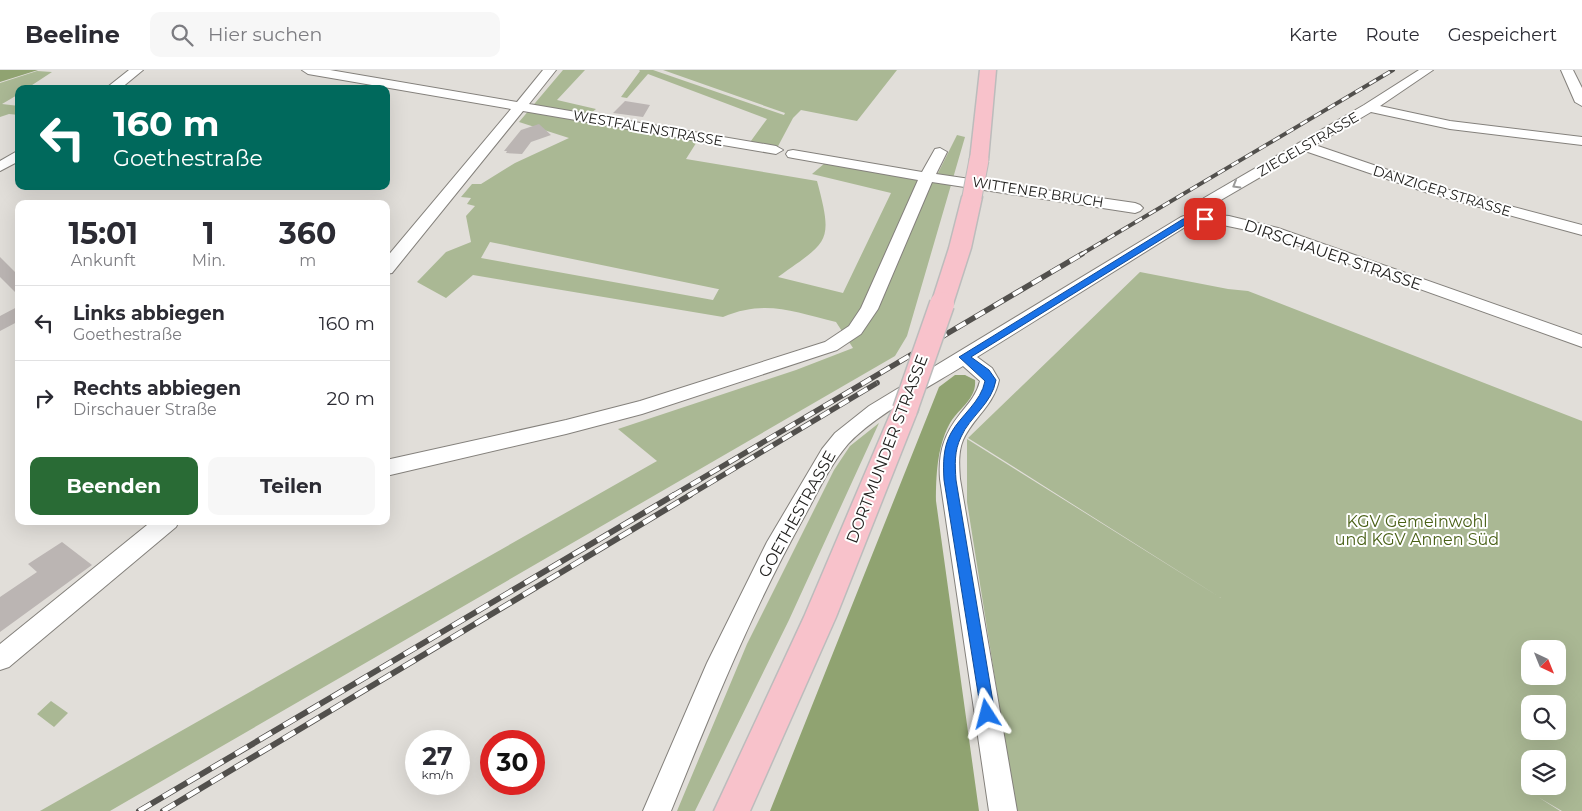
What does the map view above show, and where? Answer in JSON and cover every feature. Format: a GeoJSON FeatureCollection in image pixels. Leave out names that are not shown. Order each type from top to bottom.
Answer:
{"type":"FeatureCollection","features":[{"type":"Feature","properties":{"kind":"main road","name":"DORTMUNDER STRASSE"},"geometry":{"type":"LineString","coordinates":[[732,811],[820,617],[905,410],[942,304],[960,248],[972,197],[979,160],[988,70]]}},
{"type":"Feature","properties":{"kind":"street"},"geometry":{"type":"LineString","coordinates":[[117,85],[138,70]]}},
{"type":"Feature","properties":{"kind":"street","name":"WESTFALENSTRASSE"},"geometry":{"type":"LineString","coordinates":[[308,70],[776,150]]}},
{"type":"Feature","properties":{"kind":"street"},"geometry":{"type":"LineString","coordinates":[[390,264],[550,70]]}},
{"type":"Feature","properties":{"kind":"street","name":"ZIEGELSTRASSE"},"geometry":{"type":"LineString","coordinates":[[1192,219],[1209,201],[1370,108],[1427,70]]}},
{"type":"Feature","properties":{"kind":"street"},"geometry":{"type":"LineString","coordinates":[[1567,70],[1582,102]]}},
{"type":"Feature","properties":{"kind":"street"},"geometry":{"type":"LineString","coordinates":[[1370,108],[1458,126],[1582,141]]}},
{"type":"Feature","properties":{"kind":"street","name":"DANZIGER STRASSE"},"geometry":{"type":"LineString","coordinates":[[1303,146],[1442,193],[1582,230]]}},
{"type":"Feature","properties":{"kind":"street"},"geometry":{"type":"LineString","coordinates":[[390,467],[566,427],[642,407],[830,346],[850,335],[864,318],[934,177],[940,152]]}},
{"type":"Feature","properties":{"kind":"street","name":"WITTENER BRUCH"},"geometry":{"type":"LineString","coordinates":[[794,154],[1135,208]]}},
{"type":"Feature","properties":{"kind":"street"},"geometry":{"type":"LineString","coordinates":[[0,168],[15,157]]}},
{"type":"Feature","properties":{"kind":"street","name":"DIRSCHAUER STRASSE"},"geometry":{"type":"LineString","coordinates":[[964,357],[1178,225],[1192,219],[1228,221],[1272,231],[1582,341]]}},
{"type":"Feature","properties":{"kind":"street"},"geometry":{"type":"LineString","coordinates":[[964,357],[985,373],[990,380],[988,392],[956,435],[949,457],[950,480],[1003,811]]}},
{"type":"Feature","properties":{"kind":"street","name":"GOETHESTRASSE"},"geometry":{"type":"LineString","coordinates":[[657,811],[720,662],[775,548],[829,454],[842,438],[876,412],[964,357]]}},
{"type":"Feature","properties":{"kind":"street"},"geometry":{"type":"LineString","coordinates":[[0,659],[163,525]]}},
{"type":"Feature","properties":{"kind":"green space"},"geometry":{"type":"Polygon","coordinates":[[[0,70],[38,70],[0,82],[0,70]]]}},
{"type":"Feature","properties":{"kind":"green space"},"geometry":{"type":"Polygon","coordinates":[[[563,70],[585,70],[557,100],[596,109],[584,119],[698,140],[686,159],[817,181],[825,218],[823,239],[808,256],[778,277],[843,293],[891,193],[812,174],[825,163],[933,183],[957,135],[965,137],[907,336],[895,356],[110,811],[40,811],[657,461],[618,429],[796,370],[853,348],[836,322],[793,311],[766,308],[753,309],[723,317],[473,275],[446,298],[417,282],[446,252],[471,242],[466,216],[475,206],[467,204],[471,198],[461,197],[472,184],[481,184],[515,163],[569,138],[519,122],[563,70]],[[490,242],[481,258],[713,300],[719,289],[490,242]]]}},
{"type":"Feature","properties":{"kind":"green space"},"geometry":{"type":"Polygon","coordinates":[[[639,70],[653,70],[784,115],[785,113],[663,70],[897,70],[857,121],[801,110],[793,118],[776,150],[748,145],[767,119],[648,74],[627,98],[621,97],[639,70]]]}},
{"type":"Feature","properties":{"kind":"green space"},"geometry":{"type":"Polygon","coordinates":[[[37,71],[52,72],[32,85],[15,85],[15,96],[2,104],[15,106],[15,115],[9,114],[0,117],[0,83],[37,71]]]}},
{"type":"Feature","properties":{"kind":"green space","name":"KGV Gemeinwohl und KGV Annen Süd"},"geometry":{"type":"Polygon","coordinates":[[[1140,272],[1248,291],[1582,421],[1582,811],[1562,811],[1538,797],[1560,811],[1016,811],[967,502],[967,439],[1221,598],[968,438],[1140,272]]]}},
{"type":"Feature","properties":{"kind":"green space"},"geometry":{"type":"Polygon","coordinates":[[[955,375],[965,375],[975,380],[975,387],[970,399],[952,419],[945,434],[938,462],[936,501],[979,811],[770,811],[939,387],[955,375]]]}},
{"type":"Feature","properties":{"kind":"green space"},"geometry":{"type":"Polygon","coordinates":[[[879,423],[789,620],[695,811],[677,811],[747,644],[834,470],[850,446],[879,423]]]}},
{"type":"Feature","properties":{"kind":"green space"},"geometry":{"type":"Polygon","coordinates":[[[51,701],[68,713],[54,727],[37,714],[51,701]]]}},
{"type":"Feature","properties":{"kind":"building"},"geometry":{"type":"Polygon","coordinates":[[[625,101],[650,105],[643,117],[613,113],[625,101]]]}},
{"type":"Feature","properties":{"kind":"building"},"geometry":{"type":"Polygon","coordinates":[[[539,124],[551,135],[531,142],[522,154],[506,153],[507,151],[504,151],[521,130],[539,124]]]}},
{"type":"Feature","properties":{"kind":"building"},"geometry":{"type":"Polygon","coordinates":[[[0,257],[15,272],[15,292],[0,277],[0,257]]]}},
{"type":"Feature","properties":{"kind":"building"},"geometry":{"type":"Polygon","coordinates":[[[15,308],[15,323],[0,331],[0,316],[15,308]]]}},
{"type":"Feature","properties":{"kind":"building"},"geometry":{"type":"Polygon","coordinates":[[[62,542],[92,565],[0,632],[0,597],[37,572],[28,564],[62,542]]]}},
{"type":"Feature","properties":{"kind":"railway"},"geometry":{"type":"LineString","coordinates":[[1080,255],[1393,70]]}},
{"type":"Feature","properties":{"kind":"railway"},"geometry":{"type":"LineString","coordinates":[[672,496],[1082,254]]}},
{"type":"Feature","properties":{"kind":"railway"},"geometry":{"type":"LineString","coordinates":[[688,496],[877,383]]}},
{"type":"Feature","properties":{"kind":"railway"},"geometry":{"type":"LineString","coordinates":[[139,811],[674,495]]}},
{"type":"Feature","properties":{"kind":"railway"},"geometry":{"type":"LineString","coordinates":[[163,811],[690,495]]}},
{"type":"Feature","properties":{"kind":"route"},"geometry":{"type":"LineString","coordinates":[[987,714],[950,480],[949,457],[956,435],[988,392],[990,380],[985,373],[964,357],[1186,220],[1205,219]]}}]}
